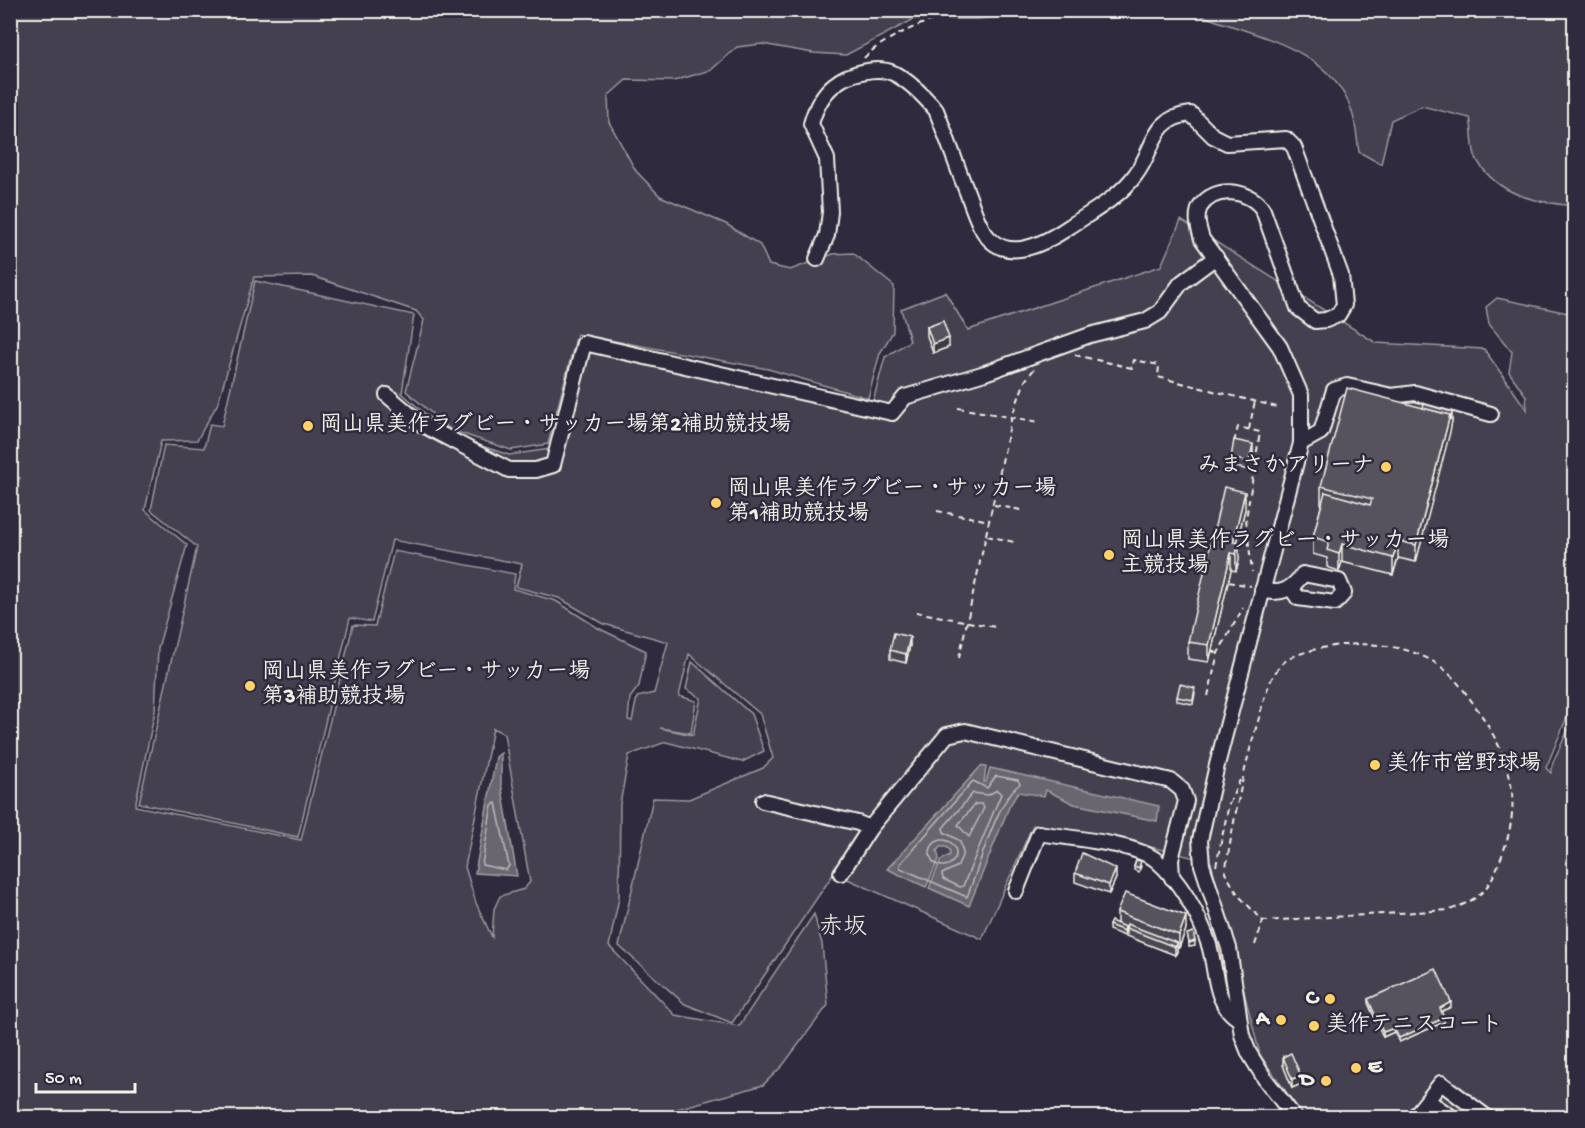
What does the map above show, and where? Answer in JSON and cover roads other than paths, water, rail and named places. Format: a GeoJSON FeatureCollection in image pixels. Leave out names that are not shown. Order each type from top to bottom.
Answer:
{"type":"FeatureCollection","features":[{"type":"Feature","properties":{"kind":"street"},"geometry":{"type":"LineString","coordinates":[[817,259],[826,235],[830,212],[827,159],[813,130],[814,112],[824,95],[836,83],[876,70],[892,73],[922,94],[936,110],[980,227],[995,244],[1012,250],[1028,249],[1045,244],[1124,190],[1138,172],[1164,122],[1178,116],[1191,114],[1213,136],[1227,143],[1286,139],[1294,147],[1341,274],[1344,305],[1338,315],[1326,321],[1315,321],[1298,308],[1257,199],[1246,193],[1233,192],[1208,198],[1199,208],[1197,224],[1202,239],[1280,347],[1301,395],[1301,443],[1200,840],[1202,866],[1228,948],[1239,1018],[1249,1053],[1295,1118]]}},
{"type":"Feature","properties":{"kind":"street"},"geometry":{"type":"LineString","coordinates":[[387,395],[421,424],[509,470],[536,470],[553,465],[584,343],[892,413],[904,397],[986,373],[1090,334],[1145,321],[1160,312],[1180,283],[1216,257]]}},
{"type":"Feature","properties":{"kind":"street"},"geometry":{"type":"LineString","coordinates":[[1301,443],[1321,432],[1334,390],[1347,386],[1392,396],[1414,393],[1491,414]]}},
{"type":"Feature","properties":{"kind":"street"},"geometry":{"type":"LineString","coordinates":[[1262,590],[1273,593],[1292,589]]}},
{"type":"Feature","properties":{"kind":"street"},"geometry":{"type":"LineString","coordinates":[[841,873],[870,828],[947,735],[965,731],[1171,781],[1182,790],[1186,801],[1171,859],[1172,878]]}},
{"type":"Feature","properties":{"kind":"street"},"geometry":{"type":"LineString","coordinates":[[763,801],[858,823],[870,828]]}},
{"type":"Feature","properties":{"kind":"street"},"geometry":{"type":"LineString","coordinates":[[1016,891],[1039,833],[1141,852],[1155,859],[1172,878],[1199,920],[1209,946],[1221,999],[1228,1012],[1239,1018]]}},
{"type":"Feature","properties":{"kind":"street"},"geometry":{"type":"LineString","coordinates":[[1413,1118],[1441,1083],[1488,1118]]}},
{"type":"Feature","properties":{"kind":"street"},"geometry":{"type":"LineString","coordinates":[[1428,1101],[1453,1118]]}},
{"type":"Feature","properties":{"kind":"water"},"geometry":{"type":"Polygon","coordinates":[[[501,753],[501,783],[517,876],[475,873],[496,757],[501,753]]]}},
{"type":"Feature","properties":{"kind":"water"},"geometry":{"type":"Polygon","coordinates":[[[981,766],[986,767],[984,782],[986,782],[990,768],[1159,806],[1157,821],[1074,804],[1046,790],[1044,796],[1018,792],[1009,807],[969,906],[929,888],[941,860],[950,855],[950,850],[946,847],[940,847],[937,851],[939,859],[926,887],[887,869],[981,766]]]}},
{"type":"Feature","properties":{"kind":"place","name":"岡山県美作ラグビー・サッカー場第2補助競技場"},"geometry":{"type":"Point","coordinates":[308,426]}},
{"type":"Feature","properties":{"kind":"place","name":"みまさかアリーナ"},"geometry":{"type":"Point","coordinates":[1386,467]}},
{"type":"Feature","properties":{"kind":"place","name":"岡山県美作ラグビー・サッカー場 第1補助競技場"},"geometry":{"type":"Point","coordinates":[716,503]}},
{"type":"Feature","properties":{"kind":"place","name":"岡山県美作ラグビー・サッカー場 主競技場"},"geometry":{"type":"Point","coordinates":[1109,555]}},
{"type":"Feature","properties":{"kind":"place","name":"岡山県美作ラグビー・サッカー場 第3補助競技場"},"geometry":{"type":"Point","coordinates":[250,686]}},
{"type":"Feature","properties":{"kind":"place","name":"美作市営野球場"},"geometry":{"type":"Point","coordinates":[1375,765]}},
{"type":"Feature","properties":{"kind":"place","name":"C"},"geometry":{"type":"Point","coordinates":[1330,999]}},
{"type":"Feature","properties":{"kind":"place","name":"A"},"geometry":{"type":"Point","coordinates":[1281,1020]}},
{"type":"Feature","properties":{"kind":"place","name":"美作テニスコート"},"geometry":{"type":"Point","coordinates":[1314,1026]}},
{"type":"Feature","properties":{"kind":"place","name":"E"},"geometry":{"type":"Point","coordinates":[1356,1068]}},
{"type":"Feature","properties":{"kind":"place","name":"D"},"geometry":{"type":"Point","coordinates":[1326,1081]}},
{"type":"Feature","properties":{"kind":"district","name":"赤坂"},"geometry":{"type":"Point","coordinates":[843,928]}}]}
